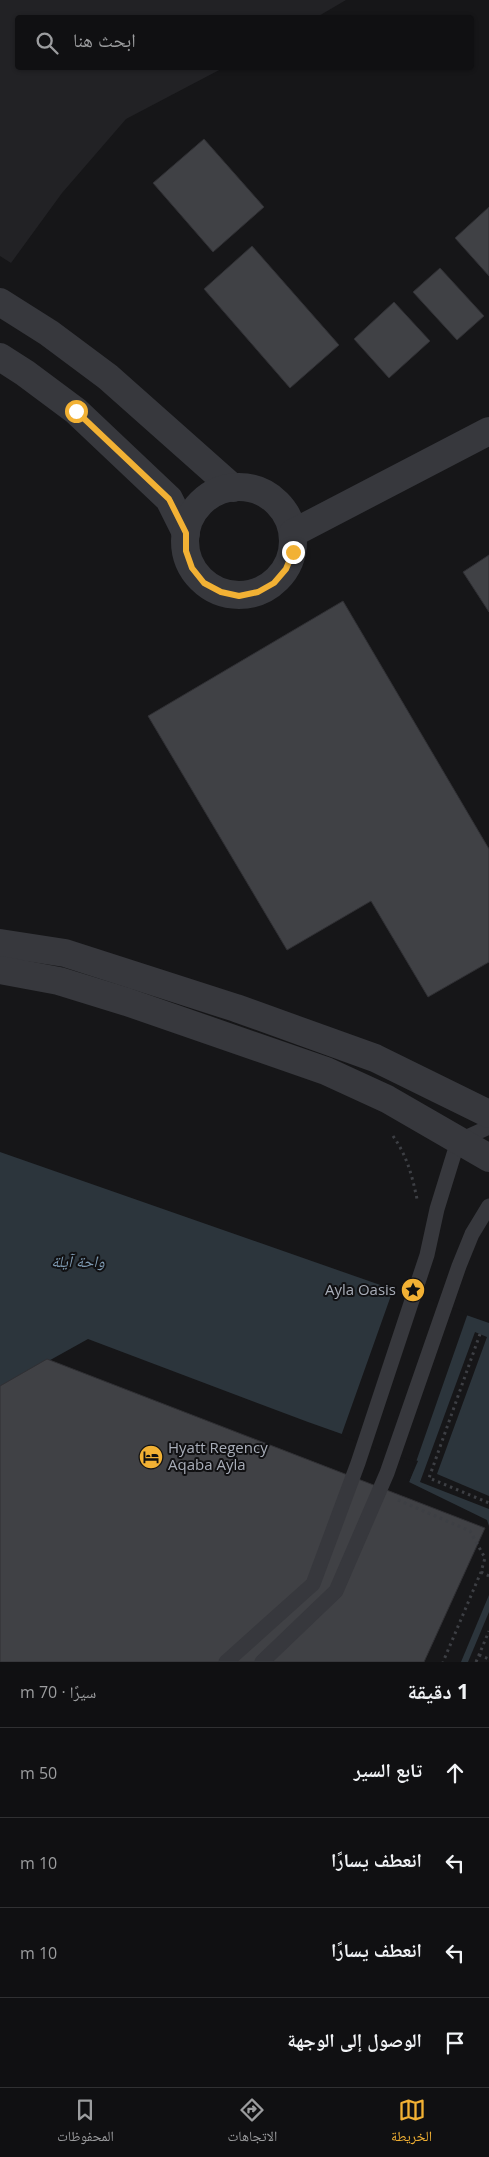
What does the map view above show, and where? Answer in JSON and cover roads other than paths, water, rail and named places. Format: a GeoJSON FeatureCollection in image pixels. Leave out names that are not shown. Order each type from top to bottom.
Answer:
{"type":"FeatureCollection","features":[{"type":"Feature","properties":{"kind":"street"},"geometry":{"type":"LineString","coordinates":[[0,302],[49,332],[108,377],[233,488]]}},
{"type":"Feature","properties":{"kind":"street"},"geometry":{"type":"LineString","coordinates":[[0,357],[26,373],[90,425],[169,499],[186,533]]}},
{"type":"Feature","properties":{"kind":"street"},"geometry":{"type":"LineString","coordinates":[[293,533],[489,431]]}},
{"type":"Feature","properties":{"kind":"street"},"geometry":{"type":"LineString","coordinates":[[233,488],[250,488],[265,494],[278,504],[288,517],[293,533],[293,552],[286,569],[274,583],[258,592],[239,596],[221,592],[204,583],[192,568],[186,551],[186,533],[192,515],[202,502],[216,492],[233,488]]}},
{"type":"Feature","properties":{"kind":"street"},"geometry":{"type":"LineString","coordinates":[[0,943],[65,953],[236,1008],[375,1058],[489,1114]]}},
{"type":"Feature","properties":{"kind":"street"},"geometry":{"type":"LineString","coordinates":[[0,970],[59,981],[118,999],[326,1071],[387,1099],[489,1158]]}},
{"type":"Feature","properties":{"kind":"lane"},"geometry":{"type":"LineString","coordinates":[[226,1662],[313,1584],[358,1463],[427,1255],[437,1209],[458,1141],[489,1127]]}},
{"type":"Feature","properties":{"kind":"lane"},"geometry":{"type":"LineString","coordinates":[[262,1662],[336,1592],[387,1474],[459,1266],[472,1234],[489,1206]]}},
{"type":"Feature","properties":{"kind":"water","name":"واحة آيلة"},"geometry":{"type":"Polygon","coordinates":[[[0,1152],[489,1323],[489,1526],[487,1520],[409,1482],[418,1461],[308,1422],[88,1339],[0,1388],[0,1152]]]}},
{"type":"Feature","properties":{"kind":"water"},"geometry":{"type":"Polygon","coordinates":[[[489,1595],[489,1662],[461,1662],[489,1595]]]}},
{"type":"Feature","properties":{"kind":"place","name":"Ayla Oasis"},"geometry":{"type":"Point","coordinates":[413,1290]}},
{"type":"Feature","properties":{"kind":"place","name":"Hyatt Regency Aqaba Ayla"},"geometry":{"type":"Point","coordinates":[151,1457]}}]}
